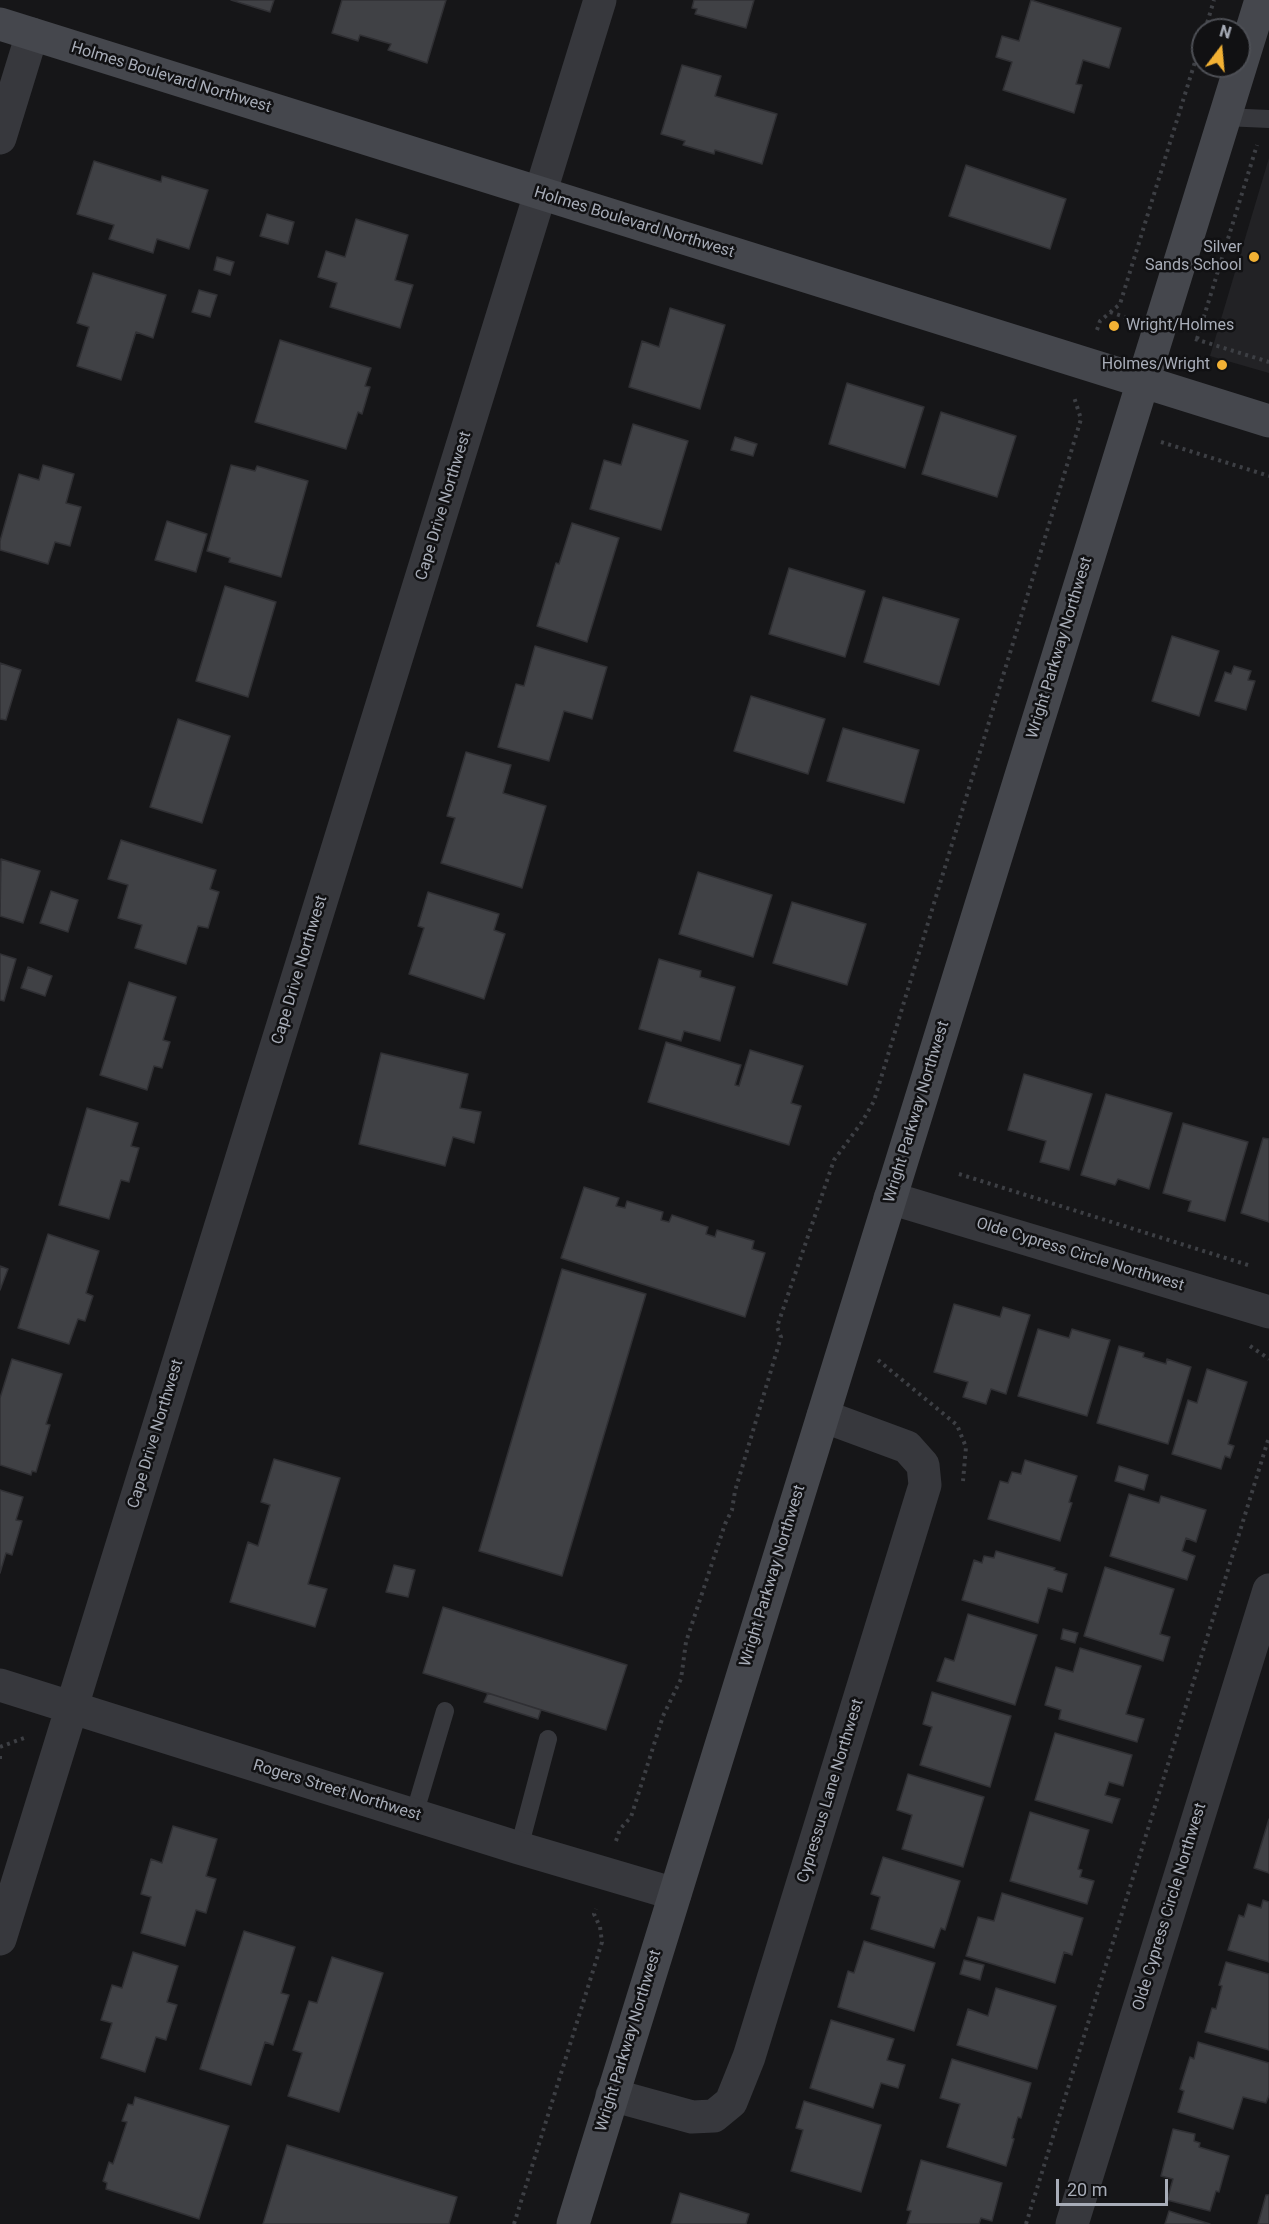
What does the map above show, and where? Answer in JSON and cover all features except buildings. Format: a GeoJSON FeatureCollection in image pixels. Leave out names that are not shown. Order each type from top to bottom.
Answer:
{"type":"FeatureCollection","features":[{"type":"Feature","properties":{"kind":"street","name":"Cape Drive Northwest"},"geometry":{"type":"LineString","coordinates":[[0,1940],[600,0]]}},
{"type":"Feature","properties":{"kind":"street","name":"Wright Parkway Northwest"},"geometry":{"type":"LineString","coordinates":[[573,2224],[1261,0]]}},
{"type":"Feature","properties":{"kind":"street","name":"Holmes Boulevard Northwest"},"geometry":{"type":"LineString","coordinates":[[0,24],[1269,421]]}},
{"type":"Feature","properties":{"kind":"street"},"geometry":{"type":"LineString","coordinates":[[0,138],[32,34]]}},
{"type":"Feature","properties":{"kind":"street","name":"Olde Cypress Circle Northwest"},"geometry":{"type":"LineString","coordinates":[[890,1197],[1269,1312]]}},
{"type":"Feature","properties":{"kind":"street","name":"Cypressus Lane Northwest"},"geometry":{"type":"LineString","coordinates":[[612,2095],[692,2117],[714,2116],[731,2102],[749,2057],[925,1485],[923,1465],[907,1447],[823,1416]]}},
{"type":"Feature","properties":{"kind":"street","name":"Olde Cypress Circle Northwest"},"geometry":{"type":"LineString","coordinates":[[1072,2224],[1269,1590]]}},
{"type":"Feature","properties":{"kind":"street","name":"Rogers Street Northwest"},"geometry":{"type":"LineString","coordinates":[[0,1685],[519,1848],[675,1894]]}},
{"type":"Feature","properties":{"kind":"lane"},"geometry":{"type":"LineString","coordinates":[[1224,117],[1267,119]]}},
{"type":"Feature","properties":{"kind":"lane"},"geometry":{"type":"LineString","coordinates":[[414,1815],[446,1711]]}},
{"type":"Feature","properties":{"kind":"lane"},"geometry":{"type":"LineString","coordinates":[[519,1848],[548,1739]]}},
{"type":"Feature","properties":{"kind":"path"},"geometry":{"type":"LineString","coordinates":[[1209,18],[1214,0]]}},
{"type":"Feature","properties":{"kind":"path"},"geometry":{"type":"LineString","coordinates":[[514,2224],[602,1942],[600,1927],[594,1914],[620,1829],[631,1817],[663,1716],[681,1679],[686,1642],[725,1524],[732,1510],[735,1491],[780,1337],[777,1327],[834,1160],[862,1122],[874,1101],[1081,419],[1074,397],[1100,321],[1120,304],[1191,75]]}},
{"type":"Feature","properties":{"kind":"path"},"geometry":{"type":"LineString","coordinates":[[1197,339],[1267,119]]}},
{"type":"Feature","properties":{"kind":"path"},"geometry":{"type":"LineString","coordinates":[[1127,431],[1269,477]]}},
{"type":"Feature","properties":{"kind":"path"},"geometry":{"type":"LineString","coordinates":[[959,1174],[1258,1268]]}},
{"type":"Feature","properties":{"kind":"path"},"geometry":{"type":"LineString","coordinates":[[1026,2224],[1269,1437]]}},
{"type":"Feature","properties":{"kind":"path"},"geometry":{"type":"LineString","coordinates":[[0,1756],[0,1762]]}},
{"type":"Feature","properties":{"kind":"shaded area","name":"Silver Sands School"},"geometry":{"type":"Polygon","coordinates":[[[1269,158],[1269,373],[1210,356],[1269,158]]]}},
{"type":"Feature","properties":{"kind":"place","name":"Silver Sands School"},"geometry":{"type":"Point","coordinates":[1254,257]}},
{"type":"Feature","properties":{"kind":"place","name":"Wright/Holmes"},"geometry":{"type":"Point","coordinates":[1114,326]}},
{"type":"Feature","properties":{"kind":"place","name":"Holmes/Wright"},"geometry":{"type":"Point","coordinates":[1222,365]}}]}
